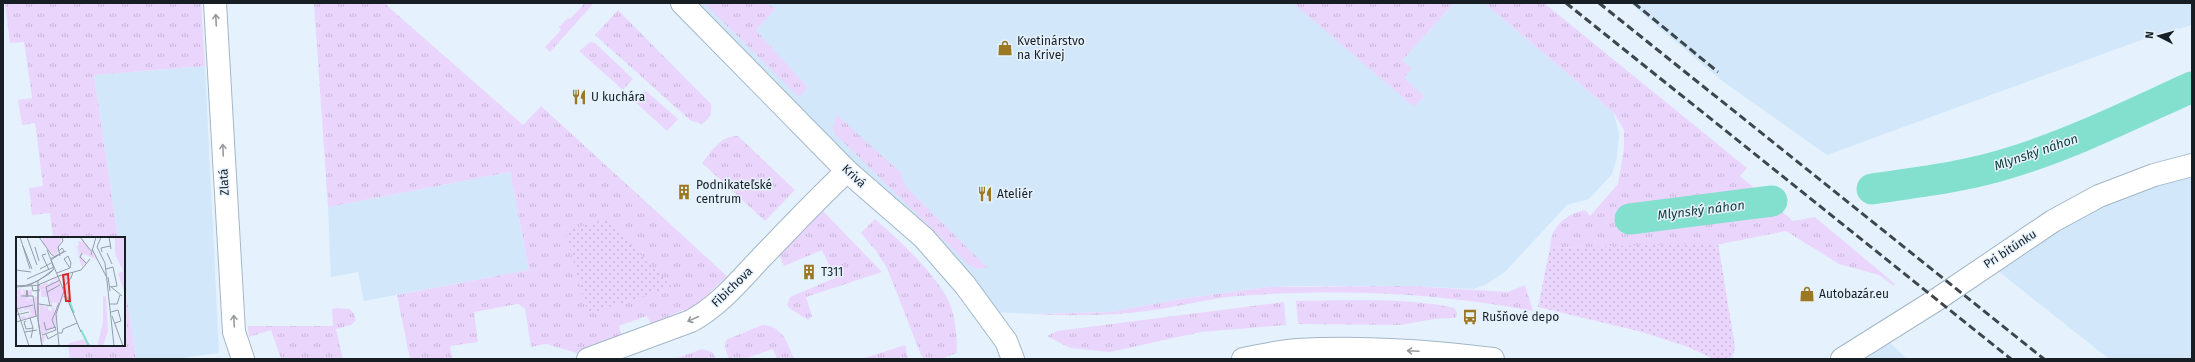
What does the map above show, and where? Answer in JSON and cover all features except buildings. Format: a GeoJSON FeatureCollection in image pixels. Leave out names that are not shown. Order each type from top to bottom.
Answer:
{"type":"FeatureCollection","features":[{"type":"Feature","properties":{"kind":"street","name":"Zlatá"},"geometry":{"type":"LineString","coordinates":[[216,3],[234,332],[243,359]]}},
{"type":"Feature","properties":{"kind":"street","name":"Krivá"},"geometry":{"type":"LineString","coordinates":[[682,3],[847,171],[924,238],[965,285],[1006,341],[1013,359]]}},
{"type":"Feature","properties":{"kind":"street","name":"Pri bitúnku"},"geometry":{"type":"LineString","coordinates":[[1842,359],[1936,300],[2053,221],[2098,196],[2154,175],[2192,165]]}},
{"type":"Feature","properties":{"kind":"street","name":"Fibichova"},"geometry":{"type":"LineString","coordinates":[[588,359],[691,321],[705,313],[734,286],[817,199],[847,171]]}},
{"type":"Feature","properties":{"kind":"street"},"geometry":{"type":"LineString","coordinates":[[1243,359],[1296,350],[1378,349],[1449,353],[1493,359]]}},
{"type":"Feature","properties":{"kind":"shaded area"},"geometry":{"type":"Polygon","coordinates":[[[682,3],[1323,3],[1402,61],[1454,3],[1484,3],[1614,113],[1619,134],[1617,157],[1612,174],[1589,199],[1567,205],[1506,271],[1487,284],[1474,289],[1411,286],[1268,287],[1180,299],[1111,312],[1035,314],[984,312],[682,3]]]}},
{"type":"Feature","properties":{"kind":"shaded area"},"geometry":{"type":"Polygon","coordinates":[[[1630,3],[2192,3],[2192,25],[2144,39],[1827,155],[1721,80],[1630,3]]]}},
{"type":"Feature","properties":{"kind":"shaded area"},"geometry":{"type":"Polygon","coordinates":[[[205,66],[219,353],[174,359],[136,359],[125,287],[125,237],[118,237],[94,75],[205,66]]]}},
{"type":"Feature","properties":{"kind":"shaded area"},"geometry":{"type":"Polygon","coordinates":[[[2192,165],[2192,359],[2109,359],[1988,263],[2053,221],[2192,165]]]}},
{"type":"Feature","properties":{"kind":"shaded area"},"geometry":{"type":"Polygon","coordinates":[[[510,172],[529,270],[364,301],[358,272],[331,277],[328,207],[510,172]]]}},
{"type":"Feature","properties":{"kind":"shaded area"},"geometry":{"type":"Polygon","coordinates":[[[1881,334],[1907,359],[1842,359],[1881,334]]]}},
{"type":"Feature","properties":{"kind":"green space"},"geometry":{"type":"Polygon","coordinates":[[[5,3],[201,3],[205,66],[94,75],[118,237],[53,237],[50,213],[32,215],[29,188],[43,186],[35,123],[22,125],[18,100],[32,98],[24,42],[10,43],[5,3]]]}},
{"type":"Feature","properties":{"kind":"green space"},"geometry":{"type":"Polygon","coordinates":[[[314,3],[384,3],[523,125],[541,106],[727,276],[688,313],[683,310],[660,320],[661,325],[653,328],[647,316],[619,326],[623,340],[580,354],[546,344],[531,347],[525,309],[518,304],[474,312],[478,342],[450,346],[452,359],[410,359],[397,295],[529,270],[510,172],[328,207],[314,3]]]}},
{"type":"Feature","properties":{"kind":"green space"},"geometry":{"type":"Polygon","coordinates":[[[585,3],[594,3],[550,52],[545,47],[561,30],[559,27],[568,18],[570,19],[585,3]]]}},
{"type":"Feature","properties":{"kind":"green space"},"geometry":{"type":"Polygon","coordinates":[[[704,3],[764,3],[776,8],[756,30],[808,88],[799,97],[704,3]]]}},
{"type":"Feature","properties":{"kind":"green space"},"geometry":{"type":"Polygon","coordinates":[[[1293,3],[1454,3],[1402,61],[1412,68],[1404,78],[1424,96],[1414,107],[1293,3]]]}},
{"type":"Feature","properties":{"kind":"green space"},"geometry":{"type":"Polygon","coordinates":[[[1484,3],[1544,3],[1747,168],[1740,176],[1793,221],[1815,217],[1895,284],[1894,286],[1879,275],[1839,264],[1786,231],[1721,244],[1550,248],[1553,234],[1560,223],[1571,215],[1585,210],[1590,216],[1618,184],[1624,148],[1624,130],[1614,113],[1484,3]]]}},
{"type":"Feature","properties":{"kind":"green space"},"geometry":{"type":"Polygon","coordinates":[[[618,10],[711,104],[710,116],[705,122],[702,124],[691,121],[595,35],[618,10]]]}},
{"type":"Feature","properties":{"kind":"green space"},"geometry":{"type":"Polygon","coordinates":[[[590,42],[595,43],[633,79],[623,90],[579,51],[590,42]]]}},
{"type":"Feature","properties":{"kind":"green space"},"geometry":{"type":"Polygon","coordinates":[[[645,90],[678,119],[667,131],[634,101],[645,90]]]}},
{"type":"Feature","properties":{"kind":"green space"},"geometry":{"type":"Polygon","coordinates":[[[837,115],[901,173],[905,186],[988,268],[976,269],[969,265],[834,133],[833,127],[837,115]]]}},
{"type":"Feature","properties":{"kind":"green space"},"geometry":{"type":"Polygon","coordinates":[[[732,136],[738,136],[795,190],[765,221],[702,163],[713,149],[722,141],[732,136]]]}},
{"type":"Feature","properties":{"kind":"green space"},"geometry":{"type":"Polygon","coordinates":[[[822,210],[882,272],[806,297],[812,316],[808,320],[789,308],[787,305],[790,297],[835,278],[822,250],[784,266],[779,255],[822,210]]]}},
{"type":"Feature","properties":{"kind":"green space"},"geometry":{"type":"Polygon","coordinates":[[[606,219],[672,287],[588,314],[565,231],[606,219]]]}},
{"type":"Feature","properties":{"kind":"green space"},"geometry":{"type":"Polygon","coordinates":[[[875,219],[920,262],[943,291],[953,313],[957,353],[940,359],[925,359],[921,355],[887,268],[876,251],[861,233],[875,219]]]}},
{"type":"Feature","properties":{"kind":"green space"},"geometry":{"type":"Polygon","coordinates":[[[1718,243],[1735,347],[1732,359],[1714,359],[1688,347],[1642,332],[1538,307],[1550,248],[1718,243]]]}},
{"type":"Feature","properties":{"kind":"green space"},"geometry":{"type":"Polygon","coordinates":[[[1525,285],[1533,311],[1422,296],[1312,293],[1237,296],[1133,313],[1105,315],[1035,314],[1111,312],[1180,299],[1268,287],[1411,286],[1508,292],[1525,285]]]}},
{"type":"Feature","properties":{"kind":"green space"},"geometry":{"type":"Polygon","coordinates":[[[125,287],[136,359],[70,359],[68,346],[125,346],[125,287]]]}},
{"type":"Feature","properties":{"kind":"green space"},"geometry":{"type":"Polygon","coordinates":[[[1375,300],[1416,302],[1454,308],[1457,312],[1456,318],[1434,319],[1400,325],[1298,324],[1296,301],[1375,300]]]}},
{"type":"Feature","properties":{"kind":"green space"},"geometry":{"type":"Polygon","coordinates":[[[1284,302],[1286,325],[1201,332],[1110,352],[1070,348],[1047,336],[1057,331],[1284,302]]]}},
{"type":"Feature","properties":{"kind":"green space"},"geometry":{"type":"Polygon","coordinates":[[[332,309],[350,309],[356,320],[351,325],[336,329],[343,359],[281,359],[271,330],[249,337],[248,326],[333,326],[332,309]]]}},
{"type":"Feature","properties":{"kind":"green space"},"geometry":{"type":"Polygon","coordinates":[[[762,325],[775,328],[780,332],[794,359],[777,359],[773,349],[744,359],[729,359],[725,347],[726,340],[762,325]]]}},
{"type":"Feature","properties":{"kind":"green space"},"geometry":{"type":"Polygon","coordinates":[[[905,345],[908,359],[862,359],[905,345]]]}},
{"type":"Feature","properties":{"kind":"green space"},"geometry":{"type":"Polygon","coordinates":[[[702,349],[712,352],[716,359],[675,359],[702,349]]]}},
{"type":"Feature","properties":{"kind":"waterway","name":"Mlynský náhon"},"geometry":{"type":"LineString","coordinates":[[1872,189],[1958,176],[2009,163],[2079,138],[2192,87]]}},
{"type":"Feature","properties":{"kind":"waterway","name":"Mlynský náhon"},"geometry":{"type":"LineString","coordinates":[[1630,219],[1772,201]]}},
{"type":"Feature","properties":{"kind":"railway"},"geometry":{"type":"LineString","coordinates":[[1566,3],[2011,359]]}},
{"type":"Feature","properties":{"kind":"railway"},"geometry":{"type":"LineString","coordinates":[[1599,3],[2044,359]]}},
{"type":"Feature","properties":{"kind":"railway"},"geometry":{"type":"LineString","coordinates":[[1634,3],[1718,72]]}},
{"type":"Feature","properties":{"kind":"place","name":"Kvetinárstvo na Krivej"},"geometry":{"type":"Point","coordinates":[1005,48]}},
{"type":"Feature","properties":{"kind":"place","name":"U kuchára"},"geometry":{"type":"Point","coordinates":[579,97]}},
{"type":"Feature","properties":{"kind":"place","name":"Podnikateľské centrum"},"geometry":{"type":"Point","coordinates":[684,192]}},
{"type":"Feature","properties":{"kind":"place","name":"Ateliér"},"geometry":{"type":"Point","coordinates":[985,194]}},
{"type":"Feature","properties":{"kind":"place","name":"T311"},"geometry":{"type":"Point","coordinates":[809,272]}},
{"type":"Feature","properties":{"kind":"place","name":"Autobazár.eu"},"geometry":{"type":"Point","coordinates":[1807,294]}},
{"type":"Feature","properties":{"kind":"place","name":"Rušňové depo"},"geometry":{"type":"Point","coordinates":[1470,317]}}]}
